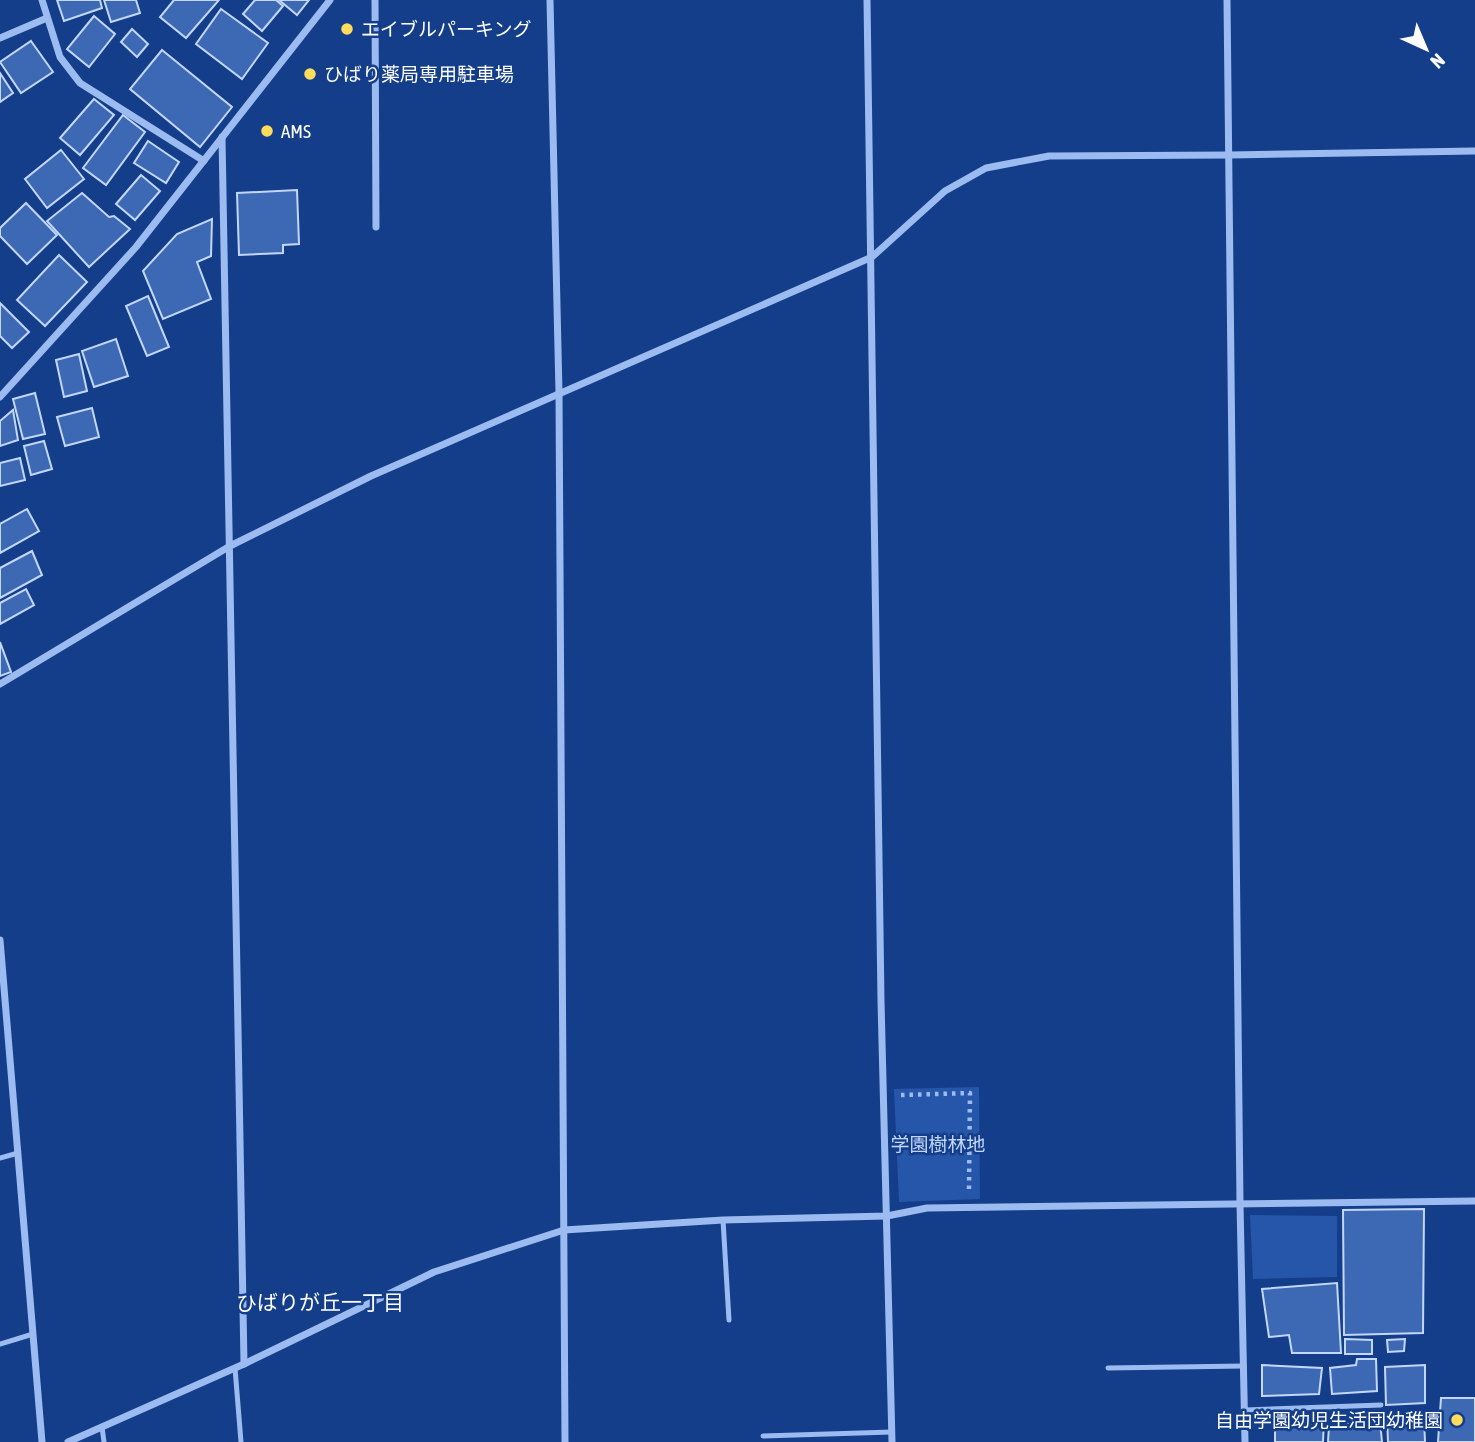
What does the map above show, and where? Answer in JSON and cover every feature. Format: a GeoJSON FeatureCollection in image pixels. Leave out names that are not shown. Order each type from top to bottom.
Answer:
{"type":"FeatureCollection","features":[{"type":"Feature","properties":{"kind":"street"},"geometry":{"type":"LineString","coordinates":[[42,0],[60,57],[80,83],[204,161]]}},
{"type":"Feature","properties":{"kind":"street"},"geometry":{"type":"LineString","coordinates":[[0,397],[136,247],[330,0]]}},
{"type":"Feature","properties":{"kind":"street"},"geometry":{"type":"LineString","coordinates":[[375,0],[376,227]]}},
{"type":"Feature","properties":{"kind":"street"},"geometry":{"type":"LineString","coordinates":[[550,0],[559,393],[565,1442]]}},
{"type":"Feature","properties":{"kind":"street"},"geometry":{"type":"LineString","coordinates":[[867,0],[881,1014],[892,1442]]}},
{"type":"Feature","properties":{"kind":"street"},"geometry":{"type":"LineString","coordinates":[[1227,0],[1245,1442]]}},
{"type":"Feature","properties":{"kind":"street"},"geometry":{"type":"LineString","coordinates":[[0,38],[47,18]]}},
{"type":"Feature","properties":{"kind":"street"},"geometry":{"type":"LineString","coordinates":[[222,137],[244,1364]]}},
{"type":"Feature","properties":{"kind":"street"},"geometry":{"type":"LineString","coordinates":[[0,684],[230,546],[372,476],[872,257],[945,191],[986,168],[1049,156],[1475,151]]}},
{"type":"Feature","properties":{"kind":"street"},"geometry":{"type":"LineString","coordinates":[[0,940],[42,1442]]}},
{"type":"Feature","properties":{"kind":"street"},"geometry":{"type":"LineString","coordinates":[[68,1442],[244,1364],[434,1272],[564,1230],[723,1220],[887,1216],[927,1208],[1475,1201]]}},
{"type":"Feature","properties":{"kind":"lane"},"geometry":{"type":"LineString","coordinates":[[0,1158],[18,1153]]}},
{"type":"Feature","properties":{"kind":"lane"},"geometry":{"type":"LineString","coordinates":[[723,1220],[729,1320]]}},
{"type":"Feature","properties":{"kind":"lane"},"geometry":{"type":"LineString","coordinates":[[0,1344],[33,1334]]}},
{"type":"Feature","properties":{"kind":"lane"},"geometry":{"type":"LineString","coordinates":[[1108,1368],[1244,1366]]}},
{"type":"Feature","properties":{"kind":"lane"},"geometry":{"type":"LineString","coordinates":[[234,1368],[240,1442]]}},
{"type":"Feature","properties":{"kind":"lane"},"geometry":{"type":"LineString","coordinates":[[1245,1410],[1381,1405]]}},
{"type":"Feature","properties":{"kind":"lane"},"geometry":{"type":"LineString","coordinates":[[102,1427],[104,1442]]}},
{"type":"Feature","properties":{"kind":"lane"},"geometry":{"type":"LineString","coordinates":[[763,1436],[892,1432]]}},
{"type":"Feature","properties":{"kind":"path"},"geometry":{"type":"LineString","coordinates":[[902,1106],[901,1094],[970,1093],[969,1190]]}},
{"type":"Feature","properties":{"kind":"green space","name":"学園樹林地"},"geometry":{"type":"Polygon","coordinates":[[[979,1087],[980,1199],[899,1202],[894,1089],[979,1087]]]}},
{"type":"Feature","properties":{"kind":"green space"},"geometry":{"type":"Polygon","coordinates":[[[1250,1215],[1337,1216],[1337,1277],[1253,1279],[1250,1215]]]}},
{"type":"Feature","properties":{"kind":"building"},"geometry":{"type":"Polygon","coordinates":[[[57,0],[100,0],[102,8],[64,21],[57,0]]]}},
{"type":"Feature","properties":{"kind":"building"},"geometry":{"type":"Polygon","coordinates":[[[104,0],[136,0],[140,13],[111,22],[104,0]]]}},
{"type":"Feature","properties":{"kind":"building"},"geometry":{"type":"Polygon","coordinates":[[[174,0],[219,0],[186,38],[160,17],[174,0]]]}},
{"type":"Feature","properties":{"kind":"building"},"geometry":{"type":"Polygon","coordinates":[[[255,0],[276,0],[283,6],[262,31],[243,14],[255,0]]]}},
{"type":"Feature","properties":{"kind":"building"},"geometry":{"type":"Polygon","coordinates":[[[279,0],[309,0],[297,15],[279,0]]]}},
{"type":"Feature","properties":{"kind":"building"},"geometry":{"type":"Polygon","coordinates":[[[221,9],[268,43],[242,79],[196,44],[221,9]]]}},
{"type":"Feature","properties":{"kind":"building"},"geometry":{"type":"Polygon","coordinates":[[[94,16],[115,34],[89,67],[67,49],[94,16]]]}},
{"type":"Feature","properties":{"kind":"building"},"geometry":{"type":"Polygon","coordinates":[[[132,29],[148,44],[137,57],[121,42],[132,29]]]}},
{"type":"Feature","properties":{"kind":"building"},"geometry":{"type":"Polygon","coordinates":[[[31,41],[53,72],[21,93],[0,62],[31,41]]]}},
{"type":"Feature","properties":{"kind":"building"},"geometry":{"type":"Polygon","coordinates":[[[162,50],[232,107],[200,147],[130,89],[162,50]]]}},
{"type":"Feature","properties":{"kind":"building"},"geometry":{"type":"Polygon","coordinates":[[[0,73],[13,93],[0,102],[0,73]]]}},
{"type":"Feature","properties":{"kind":"building"},"geometry":{"type":"Polygon","coordinates":[[[94,99],[114,115],[80,155],[60,138],[94,99]]]}},
{"type":"Feature","properties":{"kind":"building"},"geometry":{"type":"Polygon","coordinates":[[[123,115],[145,132],[106,185],[83,168],[123,115]]]}},
{"type":"Feature","properties":{"kind":"building"},"geometry":{"type":"Polygon","coordinates":[[[148,141],[179,162],[166,183],[134,163],[148,141]]]}},
{"type":"Feature","properties":{"kind":"building"},"geometry":{"type":"Polygon","coordinates":[[[61,150],[84,179],[47,208],[25,179],[61,150]]]}},
{"type":"Feature","properties":{"kind":"building"},"geometry":{"type":"Polygon","coordinates":[[[141,175],[160,191],[135,220],[116,204],[141,175]]]}},
{"type":"Feature","properties":{"kind":"building"},"geometry":{"type":"Polygon","coordinates":[[[297,190],[299,244],[283,245],[283,253],[239,255],[237,193],[297,190]]]}},
{"type":"Feature","properties":{"kind":"building"},"geometry":{"type":"Polygon","coordinates":[[[82,193],[109,217],[114,216],[130,229],[89,267],[47,221],[82,193]]]}},
{"type":"Feature","properties":{"kind":"building"},"geometry":{"type":"Polygon","coordinates":[[[26,203],[57,235],[27,264],[0,236],[0,228],[26,203]]]}},
{"type":"Feature","properties":{"kind":"building"},"geometry":{"type":"Polygon","coordinates":[[[212,219],[211,256],[197,262],[211,299],[163,319],[143,271],[177,234],[212,219]]]}},
{"type":"Feature","properties":{"kind":"building"},"geometry":{"type":"Polygon","coordinates":[[[59,255],[87,282],[45,326],[17,300],[59,255]]]}},
{"type":"Feature","properties":{"kind":"building"},"geometry":{"type":"Polygon","coordinates":[[[148,296],[169,347],[147,356],[126,306],[148,296]]]}},
{"type":"Feature","properties":{"kind":"building"},"geometry":{"type":"Polygon","coordinates":[[[0,303],[29,332],[12,348],[0,336],[0,303]]]}},
{"type":"Feature","properties":{"kind":"building"},"geometry":{"type":"Polygon","coordinates":[[[116,339],[128,376],[94,387],[82,351],[116,339]]]}},
{"type":"Feature","properties":{"kind":"building"},"geometry":{"type":"Polygon","coordinates":[[[79,354],[87,391],[64,397],[56,360],[79,354]]]}},
{"type":"Feature","properties":{"kind":"building"},"geometry":{"type":"Polygon","coordinates":[[[35,393],[45,434],[23,439],[13,399],[35,393]]]}},
{"type":"Feature","properties":{"kind":"building"},"geometry":{"type":"Polygon","coordinates":[[[92,408],[99,437],[65,446],[57,417],[92,408]]]}},
{"type":"Feature","properties":{"kind":"building"},"geometry":{"type":"Polygon","coordinates":[[[13,410],[18,440],[0,446],[0,421],[13,410]]]}},
{"type":"Feature","properties":{"kind":"building"},"geometry":{"type":"Polygon","coordinates":[[[44,441],[52,469],[31,475],[24,446],[44,441]]]}},
{"type":"Feature","properties":{"kind":"building"},"geometry":{"type":"Polygon","coordinates":[[[20,458],[25,480],[0,486],[0,463],[20,458]]]}},
{"type":"Feature","properties":{"kind":"building"},"geometry":{"type":"Polygon","coordinates":[[[27,509],[39,531],[0,553],[0,524],[27,509]]]}},
{"type":"Feature","properties":{"kind":"building"},"geometry":{"type":"Polygon","coordinates":[[[32,551],[42,575],[0,598],[0,568],[32,551]]]}},
{"type":"Feature","properties":{"kind":"building"},"geometry":{"type":"Polygon","coordinates":[[[26,589],[34,605],[0,624],[0,603],[26,589]]]}},
{"type":"Feature","properties":{"kind":"building"},"geometry":{"type":"Polygon","coordinates":[[[0,642],[11,672],[0,676],[0,642]]]}},
{"type":"Feature","properties":{"kind":"building"},"geometry":{"type":"Polygon","coordinates":[[[1424,1209],[1423,1333],[1344,1335],[1343,1210],[1424,1209]]]}},
{"type":"Feature","properties":{"kind":"building"},"geometry":{"type":"Polygon","coordinates":[[[1337,1283],[1341,1353],[1292,1353],[1289,1335],[1269,1337],[1262,1289],[1337,1283]]]}},
{"type":"Feature","properties":{"kind":"building"},"geometry":{"type":"Polygon","coordinates":[[[1345,1339],[1372,1340],[1372,1354],[1345,1354],[1345,1339]]]}},
{"type":"Feature","properties":{"kind":"building"},"geometry":{"type":"Polygon","coordinates":[[[1405,1339],[1404,1351],[1388,1352],[1387,1340],[1405,1339]]]}},
{"type":"Feature","properties":{"kind":"building"},"geometry":{"type":"Polygon","coordinates":[[[1357,1359],[1376,1359],[1377,1391],[1332,1394],[1330,1368],[1356,1365],[1357,1359]]]}},
{"type":"Feature","properties":{"kind":"building"},"geometry":{"type":"Polygon","coordinates":[[[1262,1365],[1322,1368],[1319,1394],[1262,1396],[1262,1365]]]}},
{"type":"Feature","properties":{"kind":"building"},"geometry":{"type":"Polygon","coordinates":[[[1425,1365],[1425,1403],[1386,1405],[1385,1367],[1425,1365]]]}},
{"type":"Feature","properties":{"kind":"building","name":"自由学園幼児生活団幼稚園"},"geometry":{"type":"Polygon","coordinates":[[[1441,1398],[1475,1398],[1475,1442],[1438,1442],[1441,1398]]]}},
{"type":"Feature","properties":{"kind":"building"},"geometry":{"type":"Polygon","coordinates":[[[1387,1417],[1424,1417],[1425,1442],[1388,1442],[1387,1417]]]}},
{"type":"Feature","properties":{"kind":"building"},"geometry":{"type":"Polygon","coordinates":[[[1301,1418],[1324,1419],[1323,1442],[1275,1442],[1275,1426],[1301,1426],[1301,1418]]]}},
{"type":"Feature","properties":{"kind":"building"},"geometry":{"type":"Polygon","coordinates":[[[1380,1421],[1382,1442],[1328,1442],[1329,1426],[1380,1421]]]}},
{"type":"Feature","properties":{"kind":"place","name":"エイブルパーキング"},"geometry":{"type":"Point","coordinates":[347,29]}},
{"type":"Feature","properties":{"kind":"place","name":"ひばり薬局専用駐車場"},"geometry":{"type":"Point","coordinates":[310,74]}},
{"type":"Feature","properties":{"kind":"place","name":"AMS"},"geometry":{"type":"Point","coordinates":[267,131]}},
{"type":"Feature","properties":{"kind":"place","name":"自由学園幼児生活団幼稚園"},"geometry":{"type":"Point","coordinates":[1457,1420]}},
{"type":"Feature","properties":{"kind":"district","name":"ひばりが丘一丁目"},"geometry":{"type":"Point","coordinates":[320,1302]}}]}
